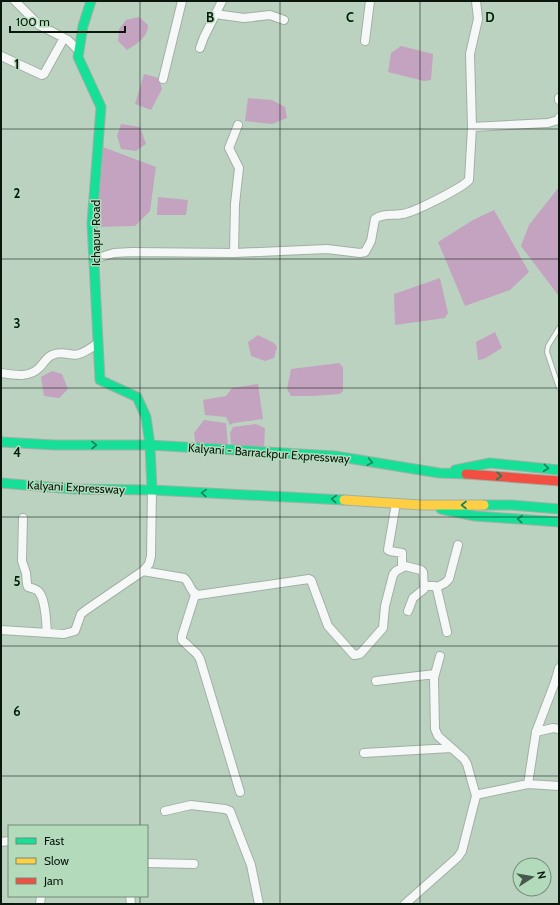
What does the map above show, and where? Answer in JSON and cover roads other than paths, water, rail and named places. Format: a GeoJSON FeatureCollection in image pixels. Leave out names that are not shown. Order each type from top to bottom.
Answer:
{"type":"FeatureCollection","features":[{"type":"Feature","properties":{"kind":"main road","name":"Ichapur Road"},"geometry":{"type":"LineString","coordinates":[[91,1],[83,26],[78,57],[101,107],[92,223],[100,380],[137,397],[146,417],[150,445]]}},
{"type":"Feature","properties":{"kind":"main road","name":"Kalyani - Barrackpur Expressway"},"geometry":{"type":"LineString","coordinates":[[1,442],[54,445],[150,445],[335,456],[438,473],[559,481]]}},
{"type":"Feature","properties":{"kind":"main road"},"geometry":{"type":"LineString","coordinates":[[150,445],[152,490],[421,505],[511,505],[559,509]]}},
{"type":"Feature","properties":{"kind":"main road"},"geometry":{"type":"LineString","coordinates":[[438,473],[490,463],[559,470]]}},
{"type":"Feature","properties":{"kind":"main road","name":"Kalyani Expressway"},"geometry":{"type":"LineString","coordinates":[[1,483],[73,489],[152,490]]}},
{"type":"Feature","properties":{"kind":"main road"},"geometry":{"type":"LineString","coordinates":[[421,505],[475,516],[559,522]]}},
{"type":"Feature","properties":{"kind":"street"},"geometry":{"type":"LineString","coordinates":[[14,1],[40,25],[64,38],[78,50]]}},
{"type":"Feature","properties":{"kind":"street"},"geometry":{"type":"LineString","coordinates":[[163,79],[182,1]]}},
{"type":"Feature","properties":{"kind":"street"},"geometry":{"type":"LineString","coordinates":[[200,48],[222,1]]}},
{"type":"Feature","properties":{"kind":"street"},"geometry":{"type":"LineString","coordinates":[[366,41],[370,1]]}},
{"type":"Feature","properties":{"kind":"street"},"geometry":{"type":"LineString","coordinates":[[94,259],[114,253],[132,252],[234,253],[320,249],[360,253],[365,252],[371,241],[375,219],[379,216],[402,214],[412,211],[466,184],[468,180],[472,127],[470,54],[478,19],[476,1]]}},
{"type":"Feature","properties":{"kind":"street"},"geometry":{"type":"LineString","coordinates":[[215,14],[244,18],[270,15],[284,20]]}},
{"type":"Feature","properties":{"kind":"street"},"geometry":{"type":"LineString","coordinates":[[1,56],[42,75],[44,74],[64,38]]}},
{"type":"Feature","properties":{"kind":"street"},"geometry":{"type":"LineString","coordinates":[[472,127],[548,122],[558,120],[559,118]]}},
{"type":"Feature","properties":{"kind":"street"},"geometry":{"type":"LineString","coordinates":[[234,253],[235,204],[239,168],[230,152],[230,148],[238,125]]}},
{"type":"Feature","properties":{"kind":"street"},"geometry":{"type":"LineString","coordinates":[[1,373],[28,374],[38,369],[51,355],[66,352],[75,355],[80,354],[98,343]]}},
{"type":"Feature","properties":{"kind":"street"},"geometry":{"type":"LineString","coordinates":[[1,630],[64,634],[75,631],[81,614],[143,571],[151,556],[152,490]]}},
{"type":"Feature","properties":{"kind":"street"},"geometry":{"type":"LineString","coordinates":[[396,503],[388,550],[402,553],[402,567]]}},
{"type":"Feature","properties":{"kind":"street"},"geometry":{"type":"LineString","coordinates":[[23,518],[22,561],[26,572],[26,584],[28,587],[38,591],[40,594],[44,606],[47,633]]}},
{"type":"Feature","properties":{"kind":"street"},"geometry":{"type":"LineString","coordinates":[[425,586],[436,587],[446,583],[449,579],[458,545]]}},
{"type":"Feature","properties":{"kind":"street"},"geometry":{"type":"LineString","coordinates":[[195,595],[310,579],[328,626],[354,655],[357,655],[383,628],[385,606],[393,575],[402,567],[410,566],[421,570],[424,576],[425,586],[423,591],[412,600],[408,611]]}},
{"type":"Feature","properties":{"kind":"street"},"geometry":{"type":"LineString","coordinates":[[143,571],[184,578],[195,595]]}},
{"type":"Feature","properties":{"kind":"street"},"geometry":{"type":"LineString","coordinates":[[436,587],[447,632]]}},
{"type":"Feature","properties":{"kind":"street"},"geometry":{"type":"LineString","coordinates":[[195,595],[182,640],[197,654],[200,659],[240,792]]}},
{"type":"Feature","properties":{"kind":"street"},"geometry":{"type":"LineString","coordinates":[[405,904],[462,851],[476,796],[467,764],[464,759],[438,736],[435,729],[435,674],[440,656]]}},
{"type":"Feature","properties":{"kind":"street"},"geometry":{"type":"LineString","coordinates":[[528,784],[536,732],[559,668]]}},
{"type":"Feature","properties":{"kind":"street"},"geometry":{"type":"LineString","coordinates":[[376,681],[435,674]]}},
{"type":"Feature","properties":{"kind":"street"},"geometry":{"type":"LineString","coordinates":[[536,732],[553,728],[559,729]]}},
{"type":"Feature","properties":{"kind":"street"},"geometry":{"type":"LineString","coordinates":[[364,753],[451,748]]}},
{"type":"Feature","properties":{"kind":"street"},"geometry":{"type":"LineString","coordinates":[[476,796],[528,784],[559,786]]}},
{"type":"Feature","properties":{"kind":"street"},"geometry":{"type":"LineString","coordinates":[[165,811],[191,805],[225,809],[230,811],[250,865],[259,904]]}},
{"type":"Feature","properties":{"kind":"street"},"geometry":{"type":"LineString","coordinates":[[148,863],[194,864]]}},
{"type":"Feature","properties":{"kind":"lane"},"geometry":{"type":"LineString","coordinates":[[559,328],[548,346],[547,352],[559,388]]}}]}
